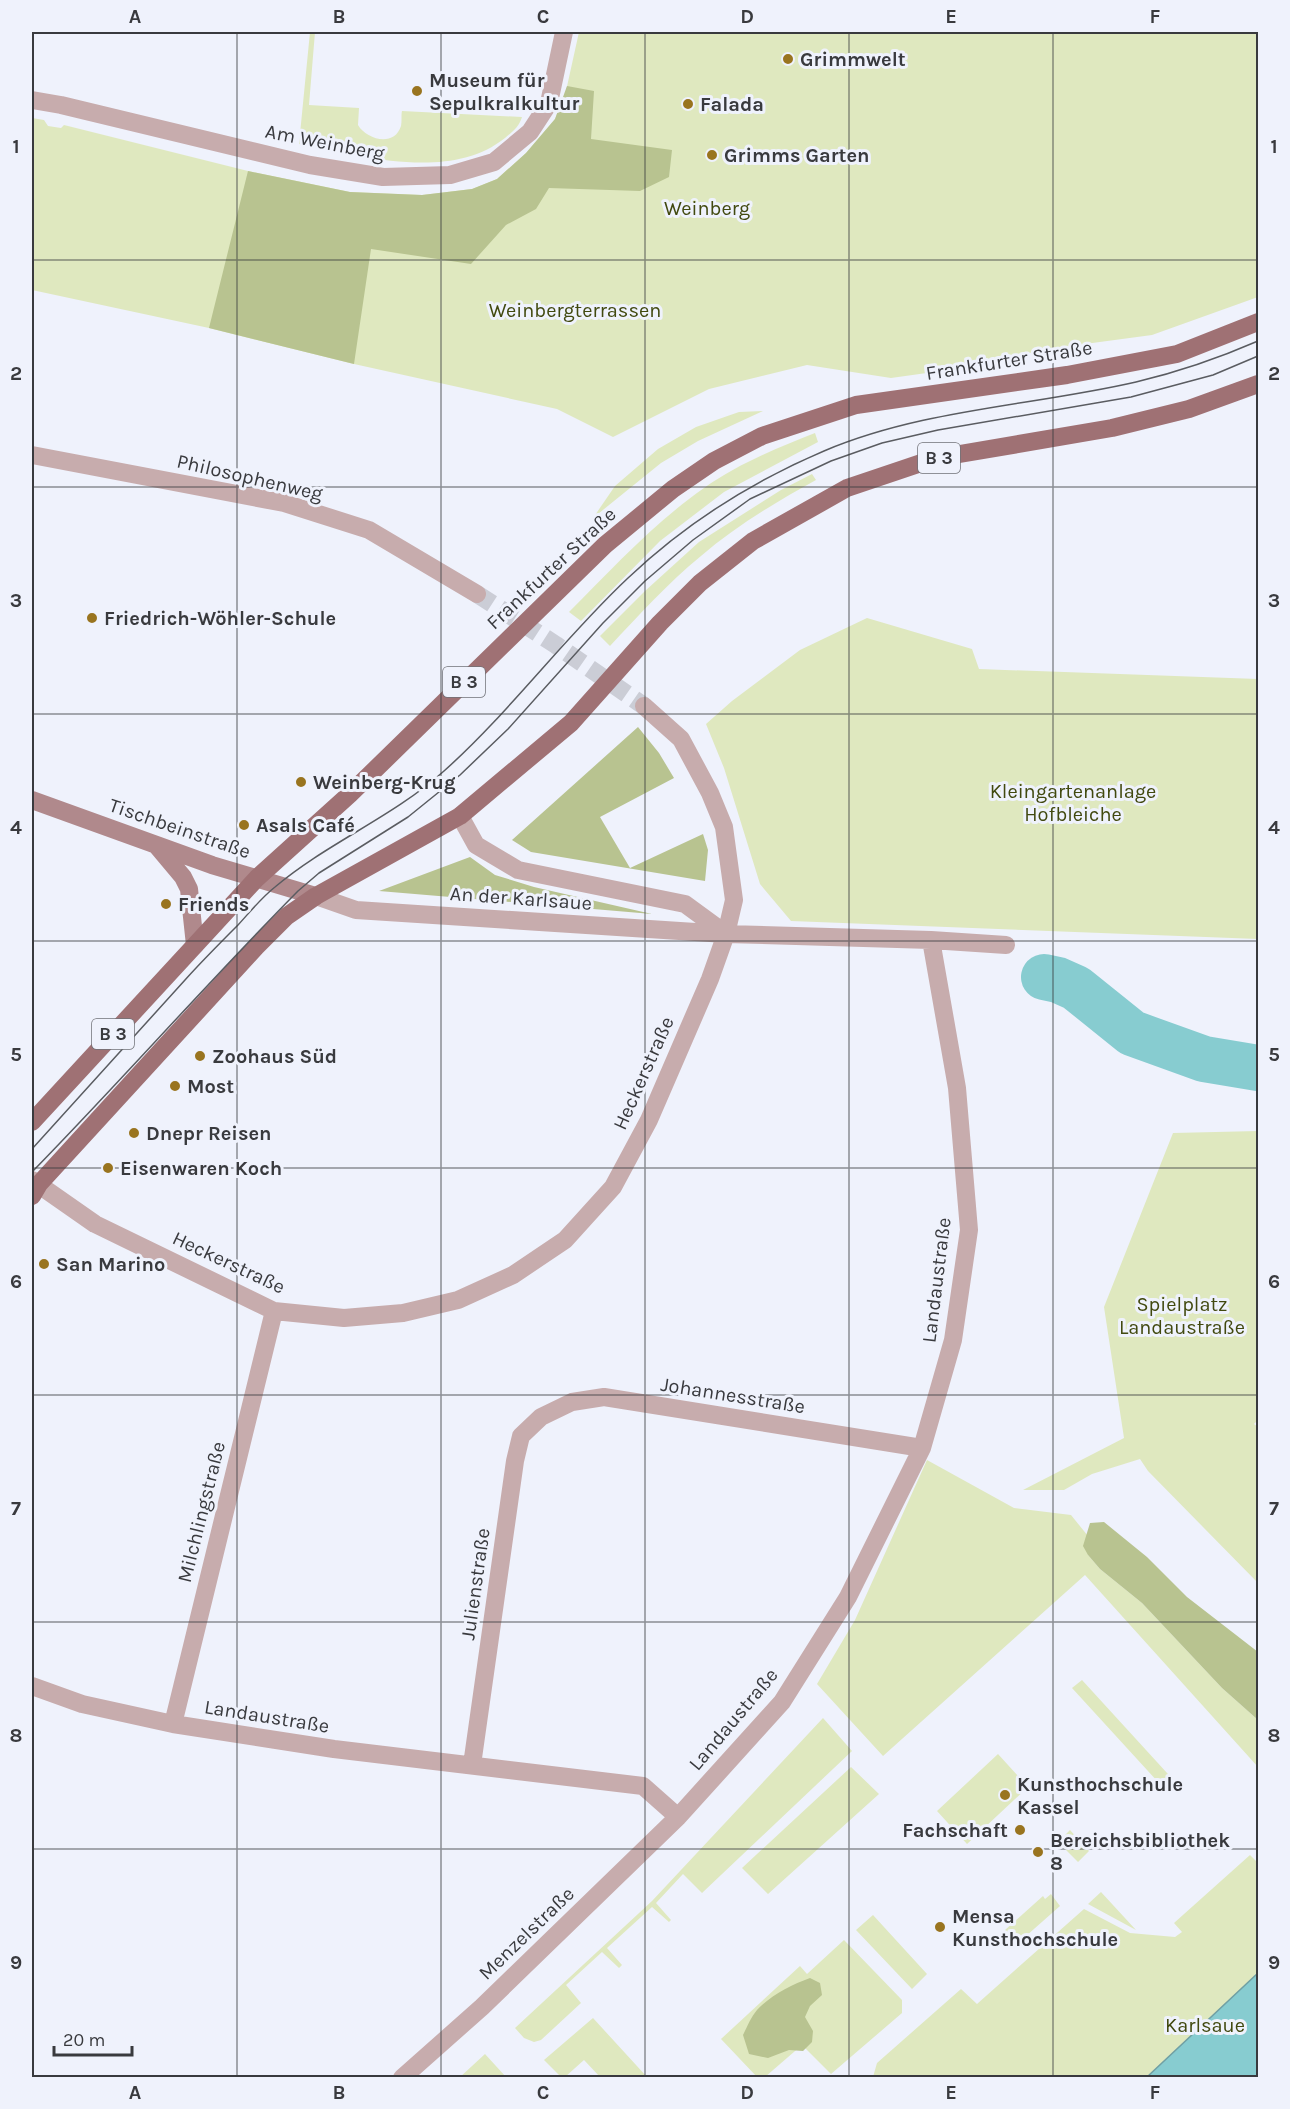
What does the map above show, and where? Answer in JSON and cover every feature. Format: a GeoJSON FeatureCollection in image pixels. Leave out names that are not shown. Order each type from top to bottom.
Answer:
{"type":"FeatureCollection","features":[{"type":"Feature","properties":{"kind":"main road","name":"Frankfurter Straße"},"geometry":{"type":"LineString","coordinates":[[32,1122],[257,878],[350,794],[604,545],[673,489],[714,461],[762,436],[856,405],[1067,375],[1177,354],[1258,322]]}},
{"type":"Feature","properties":{"kind":"main road","name":"B 3"},"geometry":{"type":"LineString","coordinates":[[34,1187],[256,946],[287,916],[316,896],[460,816],[571,723],[660,623],[700,583],[753,541],[847,488],[936,458],[1112,428],[1189,409],[1258,384]]}},
{"type":"Feature","properties":{"kind":"main road","name":"Tischbeinstraße"},"geometry":{"type":"LineString","coordinates":[[32,800],[212,865],[316,896]]}},
{"type":"Feature","properties":{"kind":"main road"},"geometry":{"type":"LineString","coordinates":[[156,844],[183,877],[189,889],[195,945]]}},
{"type":"Feature","properties":{"kind":"street","name":"Am Weinberg"},"geometry":{"type":"LineString","coordinates":[[32,100],[62,105],[310,165],[383,177],[450,176],[494,162],[530,132],[549,103],[564,32]]}},
{"type":"Feature","properties":{"kind":"street","name":"Philosophenweg"},"geometry":{"type":"LineString","coordinates":[[32,455],[284,503],[369,530],[477,594]]}},
{"type":"Feature","properties":{"kind":"street"},"geometry":{"type":"LineString","coordinates":[[645,706],[681,739],[710,794],[724,827],[734,900],[726,934]]}},
{"type":"Feature","properties":{"kind":"street","name":"An der Karlsaue"},"geometry":{"type":"LineString","coordinates":[[460,816],[476,845],[518,870],[685,904],[726,934]]}},
{"type":"Feature","properties":{"kind":"street","name":"An der Karlsaue"},"geometry":{"type":"LineString","coordinates":[[316,896],[356,910],[726,934],[931,940],[1006,945]]}},
{"type":"Feature","properties":{"kind":"street","name":"Heckerstraße"},"geometry":{"type":"LineString","coordinates":[[34,1187],[95,1224],[274,1311],[344,1318],[403,1313],[458,1299],[513,1275],[565,1240],[613,1187],[649,1120],[710,979],[726,934]]}},
{"type":"Feature","properties":{"kind":"street","name":"Landaustraße"},"geometry":{"type":"LineString","coordinates":[[32,1686],[82,1704],[173,1725],[334,1749],[643,1786],[678,1817],[782,1702],[848,1597],[922,1448],[953,1340],[969,1230],[957,1088],[931,940]]}},
{"type":"Feature","properties":{"kind":"street","name":"Milchlingstraße"},"geometry":{"type":"LineString","coordinates":[[173,1725],[274,1311]]}},
{"type":"Feature","properties":{"kind":"street","name":"Johannesstraße"},"geometry":{"type":"LineString","coordinates":[[541,1418],[572,1402],[604,1397],[922,1448]]}},
{"type":"Feature","properties":{"kind":"street","name":"Julienstraße"},"geometry":{"type":"LineString","coordinates":[[472,1765],[514,1461],[521,1436],[541,1418]]}},
{"type":"Feature","properties":{"kind":"street","name":"Menzelstraße"},"geometry":{"type":"LineString","coordinates":[[402,2078],[482,2007],[678,1817]]}},
{"type":"Feature","properties":{"kind":"green space"},"geometry":{"type":"Polygon","coordinates":[[[310,32],[315,32],[309,105],[359,108],[358,125],[373,137],[386,139],[397,133],[401,126],[402,111],[522,117],[521,120],[505,138],[483,151],[458,159],[432,162],[377,159],[299,144],[310,32]]]}},
{"type":"Feature","properties":{"kind":"green space","name":"Weinberg"},"geometry":{"type":"Polygon","coordinates":[[[579,32],[1258,32],[1258,297],[1152,335],[1055,348],[941,371],[891,378],[807,365],[709,389],[613,437],[557,409],[354,364],[209,328],[32,290],[32,118],[44,120],[48,126],[61,128],[64,125],[248,171],[350,192],[422,195],[472,189],[497,179],[526,153],[555,119],[566,91],[579,32]]]}},
{"type":"Feature","properties":{"kind":"green space"},"geometry":{"type":"Polygon","coordinates":[[[567,86],[594,91],[591,139],[672,150],[669,177],[640,191],[549,188],[536,209],[506,225],[471,264],[371,249],[354,364],[209,328],[248,171],[350,192],[422,195],[472,189],[497,179],[526,153],[555,119],[567,86]]]}},
{"type":"Feature","properties":{"kind":"green space"},"geometry":{"type":"Polygon","coordinates":[[[763,411],[698,441],[661,463],[593,518],[615,486],[658,449],[696,427],[739,412],[763,411]]]}},
{"type":"Feature","properties":{"kind":"green space"},"geometry":{"type":"Polygon","coordinates":[[[815,433],[818,442],[724,492],[660,541],[581,621],[569,612],[651,531],[704,488],[744,464],[815,433]]]}},
{"type":"Feature","properties":{"kind":"green space"},"geometry":{"type":"Polygon","coordinates":[[[812,474],[816,480],[742,525],[689,566],[610,646],[600,636],[699,542],[781,490],[812,474]]]}},
{"type":"Feature","properties":{"kind":"green space","name":"Kleingartenanlage Hofbleiche"},"geometry":{"type":"Polygon","coordinates":[[[867,618],[972,649],[979,669],[1258,679],[1258,939],[791,921],[760,884],[724,768],[706,724],[732,701],[800,650],[867,618]]]}},
{"type":"Feature","properties":{"kind":"green space"},"geometry":{"type":"Polygon","coordinates":[[[638,727],[659,753],[674,778],[600,817],[630,868],[703,834],[708,850],[705,881],[531,852],[512,840],[638,727]]]}},
{"type":"Feature","properties":{"kind":"green space"},"geometry":{"type":"Polygon","coordinates":[[[470,857],[495,875],[534,887],[652,914],[379,891],[470,857]]]}},
{"type":"Feature","properties":{"kind":"green space","name":"Spielplatz Landaustraße"},"geometry":{"type":"Polygon","coordinates":[[[1258,1131],[1258,1420],[1254,1424],[1258,1427],[1258,1583],[1148,1471],[1140,1459],[1092,1474],[1064,1490],[1023,1490],[1124,1438],[1104,1307],[1173,1133],[1258,1131]]]}},
{"type":"Feature","properties":{"kind":"green space"},"geometry":{"type":"Polygon","coordinates":[[[927,1460],[1014,1508],[1071,1515],[1088,1536],[1088,1555],[1100,1569],[1142,1603],[1222,1688],[1258,1720],[1258,1767],[1085,1575],[883,1756],[817,1684],[855,1620],[927,1460]]]}},
{"type":"Feature","properties":{"kind":"green space"},"geometry":{"type":"Polygon","coordinates":[[[1104,1522],[1147,1557],[1187,1597],[1258,1652],[1258,1720],[1222,1688],[1142,1603],[1100,1569],[1088,1555],[1083,1546],[1090,1523],[1104,1522]]]}},
{"type":"Feature","properties":{"kind":"green space"},"geometry":{"type":"Polygon","coordinates":[[[1082,1680],[1178,1785],[1169,1794],[1072,1688],[1082,1680]]]}},
{"type":"Feature","properties":{"kind":"green space"},"geometry":{"type":"Polygon","coordinates":[[[823,1718],[852,1751],[702,1893],[683,1874],[656,1903],[671,1920],[669,1922],[652,1907],[607,1948],[622,1965],[619,1968],[602,1952],[566,1985],[581,2003],[541,2040],[534,2042],[524,2038],[515,2028],[652,1901],[823,1718]]]}},
{"type":"Feature","properties":{"kind":"green space"},"geometry":{"type":"Polygon","coordinates":[[[998,1754],[1028,1787],[967,1844],[937,1811],[998,1754]]]}},
{"type":"Feature","properties":{"kind":"green space"},"geometry":{"type":"Polygon","coordinates":[[[851,1767],[879,1794],[768,1894],[742,1868],[851,1767]]]}},
{"type":"Feature","properties":{"kind":"green space"},"geometry":{"type":"Polygon","coordinates":[[[1070,1830],[1089,1851],[1078,1862],[1058,1842],[1070,1830]]]}},
{"type":"Feature","properties":{"kind":"green space","name":"Karlsaue"},"geometry":{"type":"Polygon","coordinates":[[[1250,1855],[1258,1863],[1258,2077],[873,2077],[877,2063],[961,1989],[977,2004],[1084,1909],[1130,1933],[1175,1937],[1182,1932],[1174,1923],[1250,1855]]]}},
{"type":"Feature","properties":{"kind":"green space"},"geometry":{"type":"Polygon","coordinates":[[[1101,1892],[1136,1930],[1088,1904],[1101,1892]]]}},
{"type":"Feature","properties":{"kind":"green space"},"geometry":{"type":"Polygon","coordinates":[[[1051,1894],[1060,1906],[1017,1944],[1005,1930],[1043,1896],[1045,1899],[1051,1894]]]}},
{"type":"Feature","properties":{"kind":"green space"},"geometry":{"type":"Polygon","coordinates":[[[873,1915],[927,1974],[912,1989],[856,1930],[873,1915]]]}},
{"type":"Feature","properties":{"kind":"green space"},"geometry":{"type":"Polygon","coordinates":[[[844,1940],[902,2000],[902,2013],[831,2074],[802,2045],[765,2077],[757,2077],[721,2039],[800,1966],[807,1974],[844,1940]]]}},
{"type":"Feature","properties":{"kind":"green space"},"geometry":{"type":"Polygon","coordinates":[[[810,1978],[820,1983],[822,1995],[810,2006],[805,2017],[813,2031],[812,2042],[803,2051],[789,2050],[768,2058],[749,2054],[743,2035],[757,2010],[782,1991],[810,1978]]]}},
{"type":"Feature","properties":{"kind":"green space"},"geometry":{"type":"Polygon","coordinates":[[[593,2018],[647,2077],[600,2077],[584,2060],[565,2077],[561,2077],[544,2060],[593,2018]]]}},
{"type":"Feature","properties":{"kind":"green space"},"geometry":{"type":"Polygon","coordinates":[[[485,2054],[506,2077],[459,2078],[485,2054]]]}},
{"type":"Feature","properties":{"kind":"water"},"geometry":{"type":"Polygon","coordinates":[[[1258,1973],[1258,2077],[1147,2077],[1258,1973]]]}},
{"type":"Feature","properties":{"kind":"waterway"},"geometry":{"type":"LineString","coordinates":[[1044,977],[1076,988],[1132,1033],[1204,1059],[1258,1068]]}},
{"type":"Feature","properties":{"kind":"tunnel"},"geometry":{"type":"LineString","coordinates":[[477,594],[644,706]]}},
{"type":"Feature","properties":{"kind":"tram line"},"geometry":{"type":"LineString","coordinates":[[32,1149],[191,973],[265,896],[295,871],[403,802],[444,771],[491,725],[604,601],[650,558],[720,505],[797,463],[862,437],[939,417],[1136,382],[1198,364],[1258,341]]}},
{"type":"Feature","properties":{"kind":"tram line"},"geometry":{"type":"LineString","coordinates":[[32,1172],[298,891],[319,873],[408,817],[460,775],[508,729],[603,623],[645,581],[693,540],[750,499],[831,461],[882,443],[938,430],[1131,397],[1213,375],[1258,356]]}},
{"type":"Feature","properties":{"kind":"place","name":"Grimmwelt"},"geometry":{"type":"Point","coordinates":[788,59]}},
{"type":"Feature","properties":{"kind":"place","name":"Museum für Sepulkralkultur"},"geometry":{"type":"Point","coordinates":[417,91]}},
{"type":"Feature","properties":{"kind":"place","name":"Falada"},"geometry":{"type":"Point","coordinates":[688,104]}},
{"type":"Feature","properties":{"kind":"place","name":"Grimms Garten"},"geometry":{"type":"Point","coordinates":[712,155]}},
{"type":"Feature","properties":{"kind":"place","name":"Friedrich-Wöhler-Schule"},"geometry":{"type":"Point","coordinates":[92,618]}},
{"type":"Feature","properties":{"kind":"place","name":"Weinberg-Krug"},"geometry":{"type":"Point","coordinates":[301,782]}},
{"type":"Feature","properties":{"kind":"place","name":"Asals Café"},"geometry":{"type":"Point","coordinates":[244,825]}},
{"type":"Feature","properties":{"kind":"place","name":"Friends"},"geometry":{"type":"Point","coordinates":[166,904]}},
{"type":"Feature","properties":{"kind":"place","name":"Zoohaus Süd"},"geometry":{"type":"Point","coordinates":[200,1056]}},
{"type":"Feature","properties":{"kind":"place","name":"Most"},"geometry":{"type":"Point","coordinates":[175,1086]}},
{"type":"Feature","properties":{"kind":"place","name":"Dnepr Reisen"},"geometry":{"type":"Point","coordinates":[134,1133]}},
{"type":"Feature","properties":{"kind":"place","name":"Eisenwaren Koch"},"geometry":{"type":"Point","coordinates":[108,1168]}},
{"type":"Feature","properties":{"kind":"place","name":"San Marino"},"geometry":{"type":"Point","coordinates":[44,1264]}},
{"type":"Feature","properties":{"kind":"place","name":"Kunsthochschule Kassel"},"geometry":{"type":"Point","coordinates":[1005,1795]}},
{"type":"Feature","properties":{"kind":"place","name":"Fachschaft"},"geometry":{"type":"Point","coordinates":[1020,1830]}},
{"type":"Feature","properties":{"kind":"place","name":"Bereichsbibliothek 8"},"geometry":{"type":"Point","coordinates":[1038,1852]}},
{"type":"Feature","properties":{"kind":"place","name":"Mensa Kunsthochschule"},"geometry":{"type":"Point","coordinates":[940,1927]}},
{"type":"Feature","properties":{"kind":"park label","name":"Weinbergterrassen"},"geometry":{"type":"Point","coordinates":[575,310]}}]}
